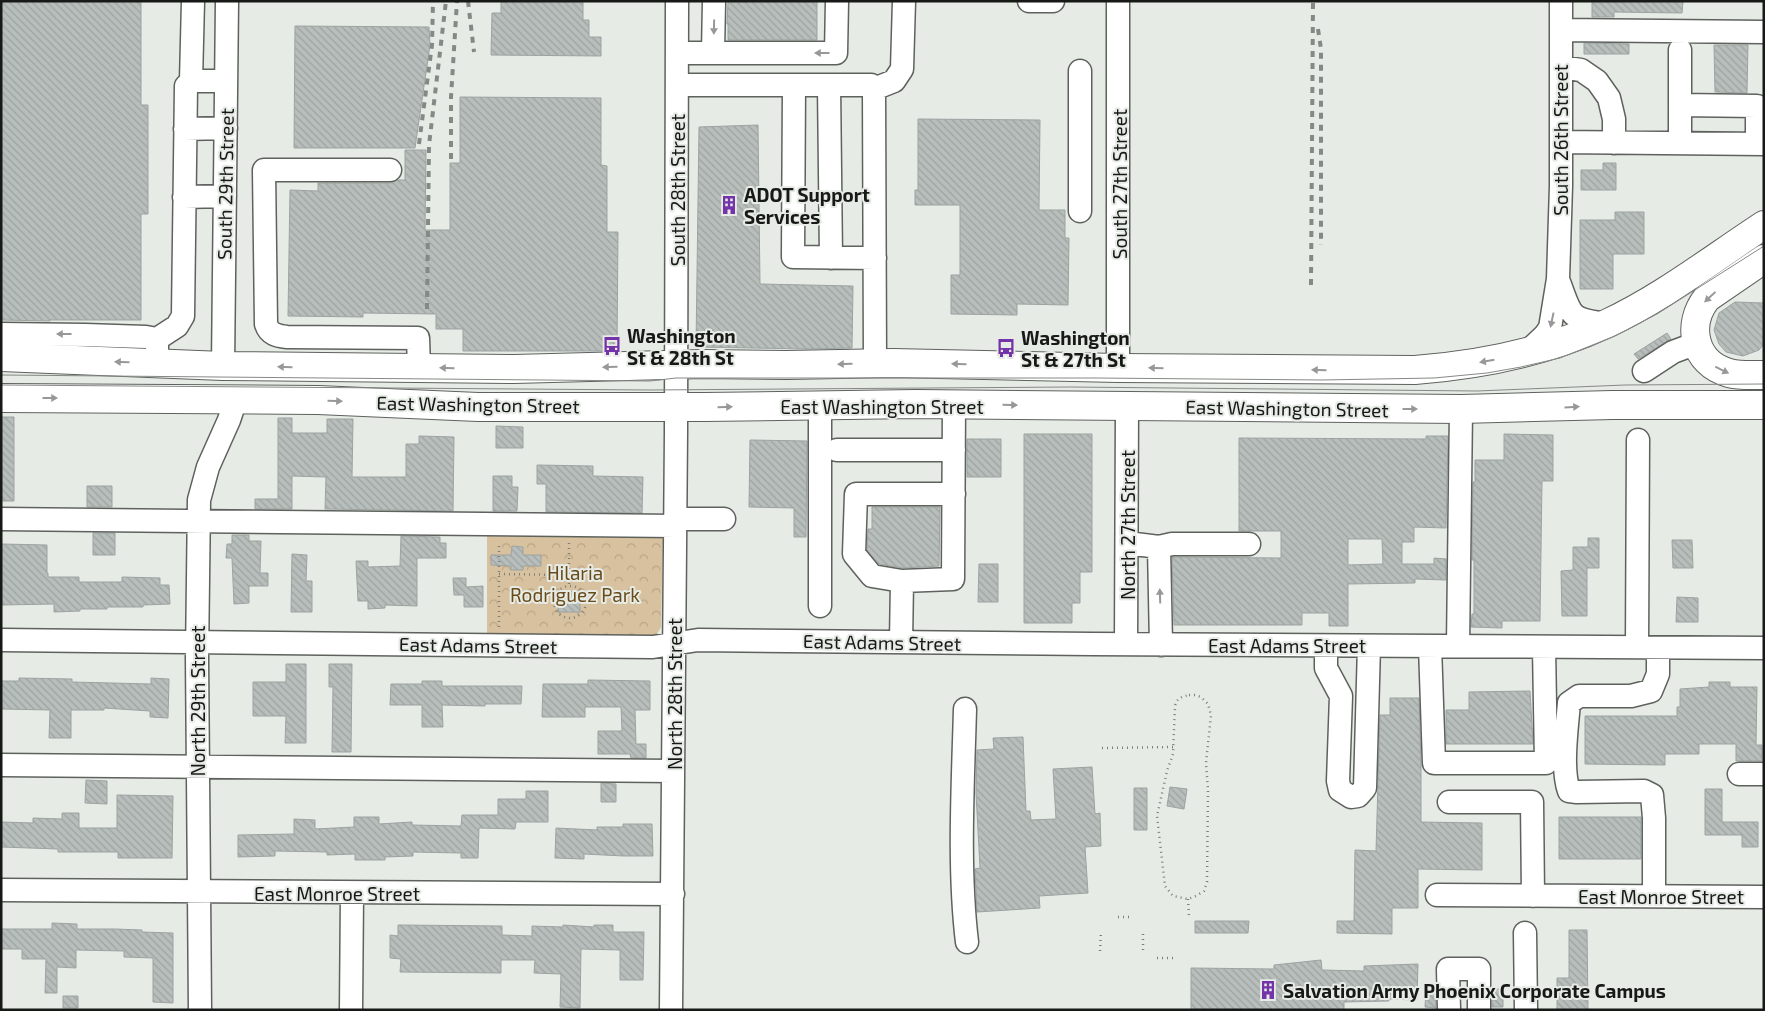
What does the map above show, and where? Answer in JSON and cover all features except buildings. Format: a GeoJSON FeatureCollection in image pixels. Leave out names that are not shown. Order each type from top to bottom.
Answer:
{"type":"FeatureCollection","features":[{"type":"Feature","properties":{"kind":"main road"},"geometry":{"type":"LineString","coordinates":[[1606,324],[1657,296],[1764,225]]}},
{"type":"Feature","properties":{"kind":"main road"},"geometry":{"type":"LineString","coordinates":[[1606,324],[1633,319],[1705,275],[1764,253]]}},
{"type":"Feature","properties":{"kind":"main road"},"geometry":{"type":"LineString","coordinates":[[1764,259],[1707,298],[1700,307],[1694,326],[1696,341],[1703,355],[1710,363],[1720,370],[1741,375],[1764,375]]}},
{"type":"Feature","properties":{"kind":"main road","name":"East Washington Street"},"geometry":{"type":"LineString","coordinates":[[1,357],[157,351],[223,366],[676,371],[875,363],[1118,368],[1367,370],[1443,368],[1500,359],[1576,336],[1606,324]]}},
{"type":"Feature","properties":{"kind":"main road"},"geometry":{"type":"LineString","coordinates":[[1612,405],[1661,395],[1764,395]]}},
{"type":"Feature","properties":{"kind":"main road","name":"East Washington Street"},"geometry":{"type":"LineString","coordinates":[[1,398],[318,400],[478,407],[954,404],[1461,409],[1612,405],[1764,405]]}},
{"type":"Feature","properties":{"kind":"street"},"geometry":{"type":"LineString","coordinates":[[1,334],[130,336],[157,351],[177,326],[182,316],[186,86],[191,81],[193,1]]}},
{"type":"Feature","properties":{"kind":"street","name":"South 29th Street"},"geometry":{"type":"LineString","coordinates":[[223,366],[227,1]]}},
{"type":"Feature","properties":{"kind":"street","name":"South 28th Street"},"geometry":{"type":"LineString","coordinates":[[676,371],[677,1]]}},
{"type":"Feature","properties":{"kind":"street"},"geometry":{"type":"LineString","coordinates":[[713,53],[714,1]]}},
{"type":"Feature","properties":{"kind":"street"},"geometry":{"type":"LineString","coordinates":[[677,53],[836,53],[837,1]]}},
{"type":"Feature","properties":{"kind":"street"},"geometry":{"type":"LineString","coordinates":[[874,89],[894,81],[902,69],[904,1]]}},
{"type":"Feature","properties":{"kind":"street"},"geometry":{"type":"LineString","coordinates":[[1029,1],[1053,1]]}},
{"type":"Feature","properties":{"kind":"street","name":"South 27th Street"},"geometry":{"type":"LineString","coordinates":[[1118,1],[1118,368]]}},
{"type":"Feature","properties":{"kind":"street","name":"South 26th Street"},"geometry":{"type":"LineString","coordinates":[[1527,352],[1550,328],[1558,278],[1561,142],[1561,1]]}},
{"type":"Feature","properties":{"kind":"street"},"geometry":{"type":"LineString","coordinates":[[1561,30],[1764,32]]}},
{"type":"Feature","properties":{"kind":"street"},"geometry":{"type":"LineString","coordinates":[[1680,50],[1680,143]]}},
{"type":"Feature","properties":{"kind":"street"},"geometry":{"type":"LineString","coordinates":[[1561,67],[1582,70],[1596,80],[1609,98],[1614,119],[1614,143]]}},
{"type":"Feature","properties":{"kind":"street"},"geometry":{"type":"LineString","coordinates":[[1080,71],[1080,211]]}},
{"type":"Feature","properties":{"kind":"street"},"geometry":{"type":"LineString","coordinates":[[191,81],[226,81]]}},
{"type":"Feature","properties":{"kind":"street"},"geometry":{"type":"LineString","coordinates":[[677,85],[871,85],[874,89],[875,363]]}},
{"type":"Feature","properties":{"kind":"street"},"geometry":{"type":"LineString","coordinates":[[794,85],[793,257],[875,258]]}},
{"type":"Feature","properties":{"kind":"street"},"geometry":{"type":"LineString","coordinates":[[829,85],[831,258]]}},
{"type":"Feature","properties":{"kind":"street"},"geometry":{"type":"LineString","coordinates":[[1561,142],[1760,144],[1757,106],[1680,105]]}},
{"type":"Feature","properties":{"kind":"street"},"geometry":{"type":"LineString","coordinates":[[185,129],[226,128]]}},
{"type":"Feature","properties":{"kind":"street"},"geometry":{"type":"LineString","coordinates":[[390,170],[264,170],[266,324],[267,328],[274,334],[287,337],[418,338],[418,368]]}},
{"type":"Feature","properties":{"kind":"street"},"geometry":{"type":"LineString","coordinates":[[184,197],[225,196]]}},
{"type":"Feature","properties":{"kind":"street","name":"South 26th Street"},"geometry":{"type":"LineString","coordinates":[[1558,278],[1570,310],[1576,318],[1606,324]]}},
{"type":"Feature","properties":{"kind":"street"},"geometry":{"type":"LineString","coordinates":[[1644,371],[1673,352],[1696,341]]}},
{"type":"Feature","properties":{"kind":"street","name":"North 28th Street"},"geometry":{"type":"LineString","coordinates":[[671,1010],[676,371]]}},
{"type":"Feature","properties":{"kind":"street","name":"North 29th Street"},"geometry":{"type":"LineString","coordinates":[[200,1010],[197,643],[200,500],[208,467],[229,420],[236,399]]}},
{"type":"Feature","properties":{"kind":"street"},"geometry":{"type":"LineString","coordinates":[[954,404],[954,494],[953,579],[902,581],[872,576],[854,554],[856,494],[954,494]]}},
{"type":"Feature","properties":{"kind":"street"},"geometry":{"type":"LineString","coordinates":[[820,406],[820,606]]}},
{"type":"Feature","properties":{"kind":"street","name":"North 27th Street"},"geometry":{"type":"LineString","coordinates":[[1126,644],[1127,406]]}},
{"type":"Feature","properties":{"kind":"street"},"geometry":{"type":"LineString","coordinates":[[1458,646],[1461,409]]}},
{"type":"Feature","properties":{"kind":"street"},"geometry":{"type":"LineString","coordinates":[[1638,440],[1647,647],[1658,674],[1651,691],[1631,696],[1579,696],[1569,703],[1566,742],[1566,782],[1569,791],[1644,791],[1652,795],[1654,818],[1654,896]]}},
{"type":"Feature","properties":{"kind":"street"},"geometry":{"type":"LineString","coordinates":[[837,450],[954,450]]}},
{"type":"Feature","properties":{"kind":"street"},"geometry":{"type":"LineString","coordinates":[[1,520],[675,522],[724,519]]}},
{"type":"Feature","properties":{"kind":"street"},"geometry":{"type":"LineString","coordinates":[[1127,542],[1159,547],[1172,544],[1249,544]]}},
{"type":"Feature","properties":{"kind":"street"},"geometry":{"type":"LineString","coordinates":[[1159,547],[1161,645]]}},
{"type":"Feature","properties":{"kind":"street"},"geometry":{"type":"LineString","coordinates":[[901,642],[902,581]]}},
{"type":"Feature","properties":{"kind":"street","name":"East Adams Street"},"geometry":{"type":"LineString","coordinates":[[1,640],[653,646],[698,640],[1161,645],[1764,648]]}},
{"type":"Feature","properties":{"kind":"street"},"geometry":{"type":"LineString","coordinates":[[1326,646],[1326,668],[1341,696],[1338,781],[1340,790],[1351,797],[1358,796],[1365,788],[1369,646]]}},
{"type":"Feature","properties":{"kind":"street"},"geometry":{"type":"LineString","coordinates":[[1430,646],[1434,763],[1546,763],[1544,647]]}},
{"type":"Feature","properties":{"kind":"street"},"geometry":{"type":"LineString","coordinates":[[965,709],[962,788],[963,901],[966,942]]}},
{"type":"Feature","properties":{"kind":"street"},"geometry":{"type":"LineString","coordinates":[[1,765],[673,771]]}},
{"type":"Feature","properties":{"kind":"street"},"geometry":{"type":"LineString","coordinates":[[1739,774],[1764,774]]}},
{"type":"Feature","properties":{"kind":"street"},"geometry":{"type":"LineString","coordinates":[[1448,802],[1532,802],[1533,896]]}},
{"type":"Feature","properties":{"kind":"street","name":"East Monroe Street"},"geometry":{"type":"LineString","coordinates":[[1,890],[673,894]]}},
{"type":"Feature","properties":{"kind":"street"},"geometry":{"type":"LineString","coordinates":[[351,1010],[352,892]]}},
{"type":"Feature","properties":{"kind":"street","name":"East Monroe Street"},"geometry":{"type":"LineString","coordinates":[[1437,896],[1764,896]]}},
{"type":"Feature","properties":{"kind":"street"},"geometry":{"type":"LineString","coordinates":[[1526,933],[1526,1010]]}},
{"type":"Feature","properties":{"kind":"street"},"geometry":{"type":"LineString","coordinates":[[1449,1010],[1448,970],[1478,970],[1478,1010]]}},
{"type":"Feature","properties":{"kind":"path"},"geometry":{"type":"LineString","coordinates":[[499,537],[499,628]]}},
{"type":"Feature","properties":{"kind":"path"},"geometry":{"type":"LineString","coordinates":[[569,537],[569,587]]}},
{"type":"Feature","properties":{"kind":"path"},"geometry":{"type":"LineString","coordinates":[[499,574],[569,575]]}},
{"type":"Feature","properties":{"kind":"path"},"geometry":{"type":"LineString","coordinates":[[569,587],[582,592],[585,602],[582,612],[569,618],[559,614],[554,605],[559,590],[569,587]]}},
{"type":"Feature","properties":{"kind":"path"},"geometry":{"type":"LineString","coordinates":[[569,618],[569,624]]}},
{"type":"Feature","properties":{"kind":"path"},"geometry":{"type":"LineString","coordinates":[[1195,695],[1208,704],[1211,715],[1206,763],[1208,790],[1207,882],[1204,891],[1188,899],[1173,896],[1165,886],[1157,816],[1174,747],[1176,701],[1180,697],[1195,695]]}},
{"type":"Feature","properties":{"kind":"path"},"geometry":{"type":"LineString","coordinates":[[1102,748],[1174,747]]}},
{"type":"Feature","properties":{"kind":"path"},"geometry":{"type":"LineString","coordinates":[[1188,899],[1189,917]]}},
{"type":"Feature","properties":{"kind":"path"},"geometry":{"type":"LineString","coordinates":[[1118,917],[1133,917]]}},
{"type":"Feature","properties":{"kind":"path"},"geometry":{"type":"LineString","coordinates":[[1100,951],[1101,932]]}},
{"type":"Feature","properties":{"kind":"path"},"geometry":{"type":"LineString","coordinates":[[1143,932],[1143,950]]}},
{"type":"Feature","properties":{"kind":"path"},"geometry":{"type":"LineString","coordinates":[[1157,958],[1176,958]]}},
{"type":"Feature","properties":{"kind":"green space","name":"Hilaria Rodriguez Park"},"geometry":{"type":"Polygon","coordinates":[[[487,529],[663,530],[661,627],[657,634],[650,636],[487,635],[487,529]]]}},
{"type":"Feature","properties":{"kind":"tram line"},"geometry":{"type":"LineString","coordinates":[[1,375],[650,381],[676,378],[1322,380],[1434,378],[1487,373],[1560,358],[1615,336],[1657,314],[1764,246]]}},
{"type":"Feature","properties":{"kind":"tram line"},"geometry":{"type":"LineString","coordinates":[[1,385],[650,390],[1071,387],[1477,391],[1625,385],[1764,384]]}},
{"type":"Feature","properties":{"kind":"railway"},"geometry":{"type":"LineString","coordinates":[[419,144],[432,45],[433,1]]}},
{"type":"Feature","properties":{"kind":"railway"},"geometry":{"type":"LineString","coordinates":[[427,309],[429,145],[446,1]]}},
{"type":"Feature","properties":{"kind":"railway"},"geometry":{"type":"LineString","coordinates":[[451,159],[451,97],[457,1]]}},
{"type":"Feature","properties":{"kind":"railway"},"geometry":{"type":"LineString","coordinates":[[468,1],[474,52]]}},
{"type":"Feature","properties":{"kind":"railway"},"geometry":{"type":"LineString","coordinates":[[1311,285],[1313,1]]}},
{"type":"Feature","properties":{"kind":"railway"},"geometry":{"type":"LineString","coordinates":[[1318,29],[1321,49],[1321,245]]}},
{"type":"Feature","properties":{"kind":"place","name":"ADOT Support Services"},"geometry":{"type":"Point","coordinates":[729,205]}},
{"type":"Feature","properties":{"kind":"place","name":"Washington St & 28th St"},"geometry":{"type":"Point","coordinates":[612,346]}},
{"type":"Feature","properties":{"kind":"place","name":"Washington St & 27th St"},"geometry":{"type":"Point","coordinates":[1006,348]}},
{"type":"Feature","properties":{"kind":"place","name":"Salvation Army Phoenix Corporate Campus"},"geometry":{"type":"Point","coordinates":[1268,990]}}]}
